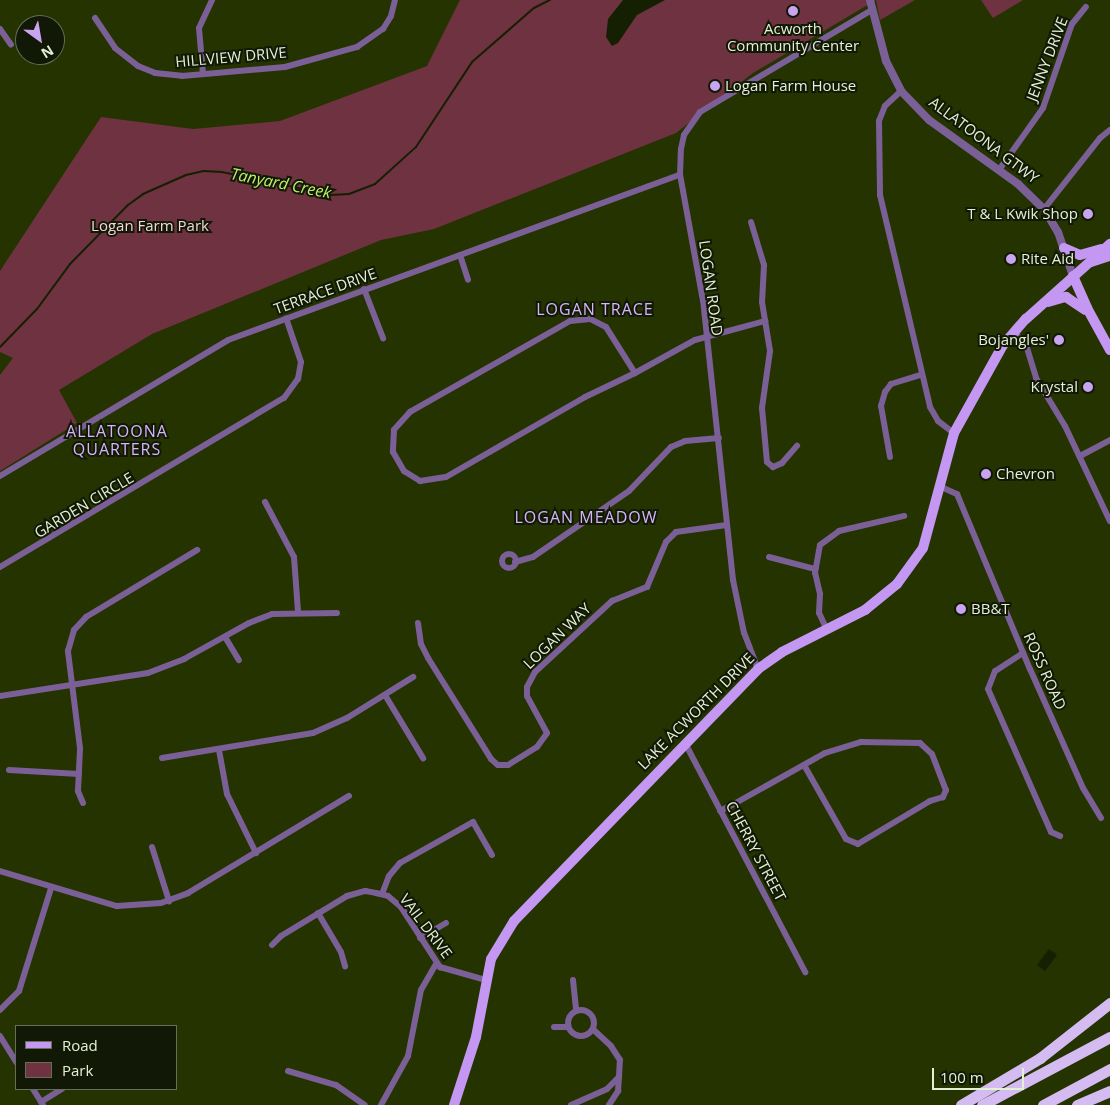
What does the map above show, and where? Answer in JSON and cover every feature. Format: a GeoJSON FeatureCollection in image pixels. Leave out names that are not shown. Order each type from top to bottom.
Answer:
{"type":"FeatureCollection","features":[{"type":"Feature","properties":{"kind":"highway"},"geometry":{"type":"LineString","coordinates":[[961,1105],[1046,1054],[1110,1003]]}},
{"type":"Feature","properties":{"kind":"highway"},"geometry":{"type":"LineString","coordinates":[[982,1105],[1110,1037]]}},
{"type":"Feature","properties":{"kind":"highway"},"geometry":{"type":"LineString","coordinates":[[1042,1105],[1110,1069]]}},
{"type":"Feature","properties":{"kind":"highway"},"geometry":{"type":"LineString","coordinates":[[1077,1105],[1110,1091]]}},
{"type":"Feature","properties":{"kind":"main road"},"geometry":{"type":"LineString","coordinates":[[1064,248],[1080,255],[1106,246]]}},
{"type":"Feature","properties":{"kind":"main road","name":"LAKE ACWORTH DRIVE"},"geometry":{"type":"LineString","coordinates":[[454,1105],[475,1044],[486,980],[495,950],[514,921],[758,669],[879,600],[912,566],[929,530],[954,433],[980,382],[1014,331],[1091,262],[1106,246]]}},
{"type":"Feature","properties":{"kind":"main road","name":"LAKE ACWORTH DRIVE"},"geometry":{"type":"LineString","coordinates":[[1091,262],[1110,256]]}},
{"type":"Feature","properties":{"kind":"main road","name":"ALLATOONA GTWY"},"geometry":{"type":"LineString","coordinates":[[1074,276],[1091,316],[1110,350]]}},
{"type":"Feature","properties":{"kind":"main road"},"geometry":{"type":"LineString","coordinates":[[1040,306],[1066,297],[1081,306],[1091,316]]}},
{"type":"Feature","properties":{"kind":"street"},"geometry":{"type":"LineString","coordinates":[[203,74],[199,28],[212,0]]}},
{"type":"Feature","properties":{"kind":"street","name":"HILLVIEW DRIVE"},"geometry":{"type":"LineString","coordinates":[[95,18],[115,48],[138,66],[169,75],[203,74],[285,67],[357,47],[383,29],[391,16],[395,0]]}},
{"type":"Feature","properties":{"kind":"street","name":"ALLATOONA GTWY"},"geometry":{"type":"LineString","coordinates":[[870,0],[886,61],[901,91],[929,120],[999,170],[1044,209],[1064,248],[1074,276]]}},
{"type":"Feature","properties":{"kind":"street","name":"JENNY DRIVE"},"geometry":{"type":"LineString","coordinates":[[999,170],[1043,108],[1072,24],[1086,7]]}},
{"type":"Feature","properties":{"kind":"street","name":"LOGAN ROAD"},"geometry":{"type":"LineString","coordinates":[[758,669],[737,600],[701,292],[680,174],[684,135],[700,112],[872,10]]}},
{"type":"Feature","properties":{"kind":"street"},"geometry":{"type":"LineString","coordinates":[[0,29],[11,45]]}},
{"type":"Feature","properties":{"kind":"street"},"geometry":{"type":"LineString","coordinates":[[901,91],[885,106],[880,115],[878,181],[921,375],[934,415],[954,433]]}},
{"type":"Feature","properties":{"kind":"street"},"geometry":{"type":"LineString","coordinates":[[1044,209],[1100,138],[1110,130]]}},
{"type":"Feature","properties":{"kind":"street","name":"TERRACE DRIVE"},"geometry":{"type":"LineString","coordinates":[[0,476],[228,340],[680,174]]}},
{"type":"Feature","properties":{"kind":"street"},"geometry":{"type":"LineString","coordinates":[[751,222],[764,266],[762,302],[770,351],[762,408],[767,462],[773,467],[782,463],[797,446]]}},
{"type":"Feature","properties":{"kind":"street"},"geometry":{"type":"LineString","coordinates":[[460,255],[468,280]]}},
{"type":"Feature","properties":{"kind":"street"},"geometry":{"type":"LineString","coordinates":[[364,289],[383,338]]}},
{"type":"Feature","properties":{"kind":"street","name":"GARDEN CIRCLE"},"geometry":{"type":"LineString","coordinates":[[0,567],[284,398],[298,379],[301,362],[286,318]]}},
{"type":"Feature","properties":{"kind":"street"},"geometry":{"type":"LineString","coordinates":[[635,373],[606,326],[590,319],[570,321],[410,412],[394,430],[393,452],[404,470],[420,481],[446,477],[585,397],[635,373],[705,336],[765,321]]}},
{"type":"Feature","properties":{"kind":"street"},"geometry":{"type":"LineString","coordinates":[[1014,331],[1027,348],[1036,378],[1080,456],[1110,521]]}},
{"type":"Feature","properties":{"kind":"street"},"geometry":{"type":"LineString","coordinates":[[890,457],[881,406],[885,392],[891,384],[921,375]]}},
{"type":"Feature","properties":{"kind":"street"},"geometry":{"type":"LineString","coordinates":[[515,562],[533,557],[630,491],[671,447],[685,442],[719,438]]}},
{"type":"Feature","properties":{"kind":"street"},"geometry":{"type":"LineString","coordinates":[[1080,456],[1110,440]]}},
{"type":"Feature","properties":{"kind":"street","name":"ROSS ROAD"},"geometry":{"type":"LineString","coordinates":[[939,486],[957,494],[1023,653],[1083,788],[1101,818]]}},
{"type":"Feature","properties":{"kind":"street"},"geometry":{"type":"LineString","coordinates":[[265,502],[294,557],[298,612]]}},
{"type":"Feature","properties":{"kind":"street"},"geometry":{"type":"LineString","coordinates":[[827,630],[819,613],[820,594],[815,569],[817,552],[828,537],[904,516]]}},
{"type":"Feature","properties":{"kind":"street","name":"LOGAN WAY"},"geometry":{"type":"LineString","coordinates":[[418,623],[421,644],[428,658],[491,759],[498,765],[508,765],[537,747],[547,733],[527,696],[527,688],[534,672],[612,601],[647,587],[666,542],[676,532],[727,525]]}},
{"type":"Feature","properties":{"kind":"street"},"geometry":{"type":"LineString","coordinates":[[83,803],[78,791],[80,748],[68,651],[70,638],[79,622],[197,550]]}},
{"type":"Feature","properties":{"kind":"street"},"geometry":{"type":"LineString","coordinates":[[769,557],[815,569]]}},
{"type":"Feature","properties":{"kind":"street"},"geometry":{"type":"LineString","coordinates":[[0,696],[148,673],[184,659],[261,617],[298,612],[324,615],[337,612]]}},
{"type":"Feature","properties":{"kind":"street"},"geometry":{"type":"LineString","coordinates":[[226,637],[239,660]]}},
{"type":"Feature","properties":{"kind":"street"},"geometry":{"type":"LineString","coordinates":[[1023,653],[995,671],[988,689],[1051,832],[1060,836]]}},
{"type":"Feature","properties":{"kind":"street"},"geometry":{"type":"LineString","coordinates":[[162,758],[313,733],[347,718],[413,677]]}},
{"type":"Feature","properties":{"kind":"street"},"geometry":{"type":"LineString","coordinates":[[385,695],[422,758]]}},
{"type":"Feature","properties":{"kind":"street"},"geometry":{"type":"LineString","coordinates":[[720,811],[804,765],[853,744],[914,741],[929,750],[946,790],[944,797],[930,801],[858,844],[846,839],[804,765]]}},
{"type":"Feature","properties":{"kind":"street","name":"CHERRY STREET"},"geometry":{"type":"LineString","coordinates":[[685,743],[804,972]]}},
{"type":"Feature","properties":{"kind":"street"},"geometry":{"type":"LineString","coordinates":[[219,750],[227,794],[256,853]]}},
{"type":"Feature","properties":{"kind":"street"},"geometry":{"type":"LineString","coordinates":[[9,770],[79,774]]}},
{"type":"Feature","properties":{"kind":"street"},"geometry":{"type":"LineString","coordinates":[[0,871],[51,888],[118,906],[169,901],[188,893],[349,796]]}},
{"type":"Feature","properties":{"kind":"street"},"geometry":{"type":"LineString","coordinates":[[382,894],[389,876],[400,862],[472,822],[492,855]]}},
{"type":"Feature","properties":{"kind":"street"},"geometry":{"type":"LineString","coordinates":[[152,847],[169,901]]}},
{"type":"Feature","properties":{"kind":"street"},"geometry":{"type":"LineString","coordinates":[[0,1010],[19,992],[51,888]]}},
{"type":"Feature","properties":{"kind":"street","name":"VAIL DRIVE"},"geometry":{"type":"LineString","coordinates":[[272,945],[281,936],[318,913],[356,893],[382,894],[401,907],[436,964],[459,974],[486,980]]}},
{"type":"Feature","properties":{"kind":"street"},"geometry":{"type":"LineString","coordinates":[[318,913],[341,952],[345,966]]}},
{"type":"Feature","properties":{"kind":"street"},"geometry":{"type":"LineString","coordinates":[[420,938],[446,923]]}},
{"type":"Feature","properties":{"kind":"street"},"geometry":{"type":"LineString","coordinates":[[381,1105],[408,1056],[421,990],[436,964]]}},
{"type":"Feature","properties":{"kind":"street"},"geometry":{"type":"LineString","coordinates":[[573,980],[576,1011]]}},
{"type":"Feature","properties":{"kind":"street"},"geometry":{"type":"LineString","coordinates":[[554,1028],[568,1027],[578,1036],[587,1035],[593,1029],[593,1016],[584,1010],[576,1011],[569,1016],[568,1027]]}},
{"type":"Feature","properties":{"kind":"street"},"geometry":{"type":"LineString","coordinates":[[593,1029],[611,1046],[620,1060],[618,1091],[609,1105]]}},
{"type":"Feature","properties":{"kind":"street"},"geometry":{"type":"LineString","coordinates":[[0,1036],[15,1060]]}},
{"type":"Feature","properties":{"kind":"street"},"geometry":{"type":"LineString","coordinates":[[288,1071],[336,1085],[365,1105]]}},
{"type":"Feature","properties":{"kind":"street"},"geometry":{"type":"LineString","coordinates":[[571,1105],[607,1089],[619,1077]]}},
{"type":"Feature","properties":{"kind":"street"},"geometry":{"type":"LineString","coordinates":[[34,1090],[42,1104],[61,1090]]}},
{"type":"Feature","properties":{"kind":"green space","name":"Logan Farm Park"},"geometry":{"type":"Polygon","coordinates":[[[460,0],[876,0],[753,73],[676,133],[434,229],[381,240],[152,334],[59,390],[77,423],[0,471],[0,375],[13,358],[0,352],[0,271],[101,117],[193,129],[280,121],[427,66],[460,0]]]}},
{"type":"Feature","properties":{"kind":"green space"},"geometry":{"type":"Polygon","coordinates":[[[876,0],[915,0],[880,20],[876,0]]]}},
{"type":"Feature","properties":{"kind":"green space"},"geometry":{"type":"Polygon","coordinates":[[[981,0],[1023,0],[993,18],[981,0]]]}},
{"type":"Feature","properties":{"kind":"shaded area"},"geometry":{"type":"Polygon","coordinates":[[[623,0],[665,0],[637,15],[618,43],[612,46],[606,37],[608,19],[623,0]]]}},
{"type":"Feature","properties":{"kind":"shaded area"},"geometry":{"type":"Polygon","coordinates":[[[1049,949],[1057,955],[1045,971],[1037,965],[1049,949]]]}},
{"type":"Feature","properties":{"kind":"waterway","name":"Tanyard Creek"},"geometry":{"type":"LineString","coordinates":[[0,347],[37,309],[70,264],[128,205],[143,194],[186,175],[204,171],[222,172],[331,195],[349,194],[375,184],[416,147],[472,62],[534,8],[550,0]]}},
{"type":"Feature","properties":{"kind":"place","name":"Acworth Community Center"},"geometry":{"type":"Point","coordinates":[793,11]}},
{"type":"Feature","properties":{"kind":"place","name":"Logan Farm House"},"geometry":{"type":"Point","coordinates":[715,86]}},
{"type":"Feature","properties":{"kind":"place","name":"T & L Kwik Shop"},"geometry":{"type":"Point","coordinates":[1088,214]}},
{"type":"Feature","properties":{"kind":"place","name":"Rite Aid"},"geometry":{"type":"Point","coordinates":[1011,259]}},
{"type":"Feature","properties":{"kind":"place","name":"Bojangles'"},"geometry":{"type":"Point","coordinates":[1059,340]}},
{"type":"Feature","properties":{"kind":"place","name":"Krystal"},"geometry":{"type":"Point","coordinates":[1088,387]}},
{"type":"Feature","properties":{"kind":"place","name":"Chevron"},"geometry":{"type":"Point","coordinates":[986,474]}},
{"type":"Feature","properties":{"kind":"place","name":"BB&T"},"geometry":{"type":"Point","coordinates":[961,609]}},
{"type":"Feature","properties":{"kind":"district","name":"LOGAN TRACE"},"geometry":{"type":"Point","coordinates":[595,309]}},
{"type":"Feature","properties":{"kind":"district","name":"ALLATOONA QUARTERS"},"geometry":{"type":"Point","coordinates":[117,440]}},
{"type":"Feature","properties":{"kind":"district","name":"LOGAN MEADOW"},"geometry":{"type":"Point","coordinates":[586,517]}}]}
